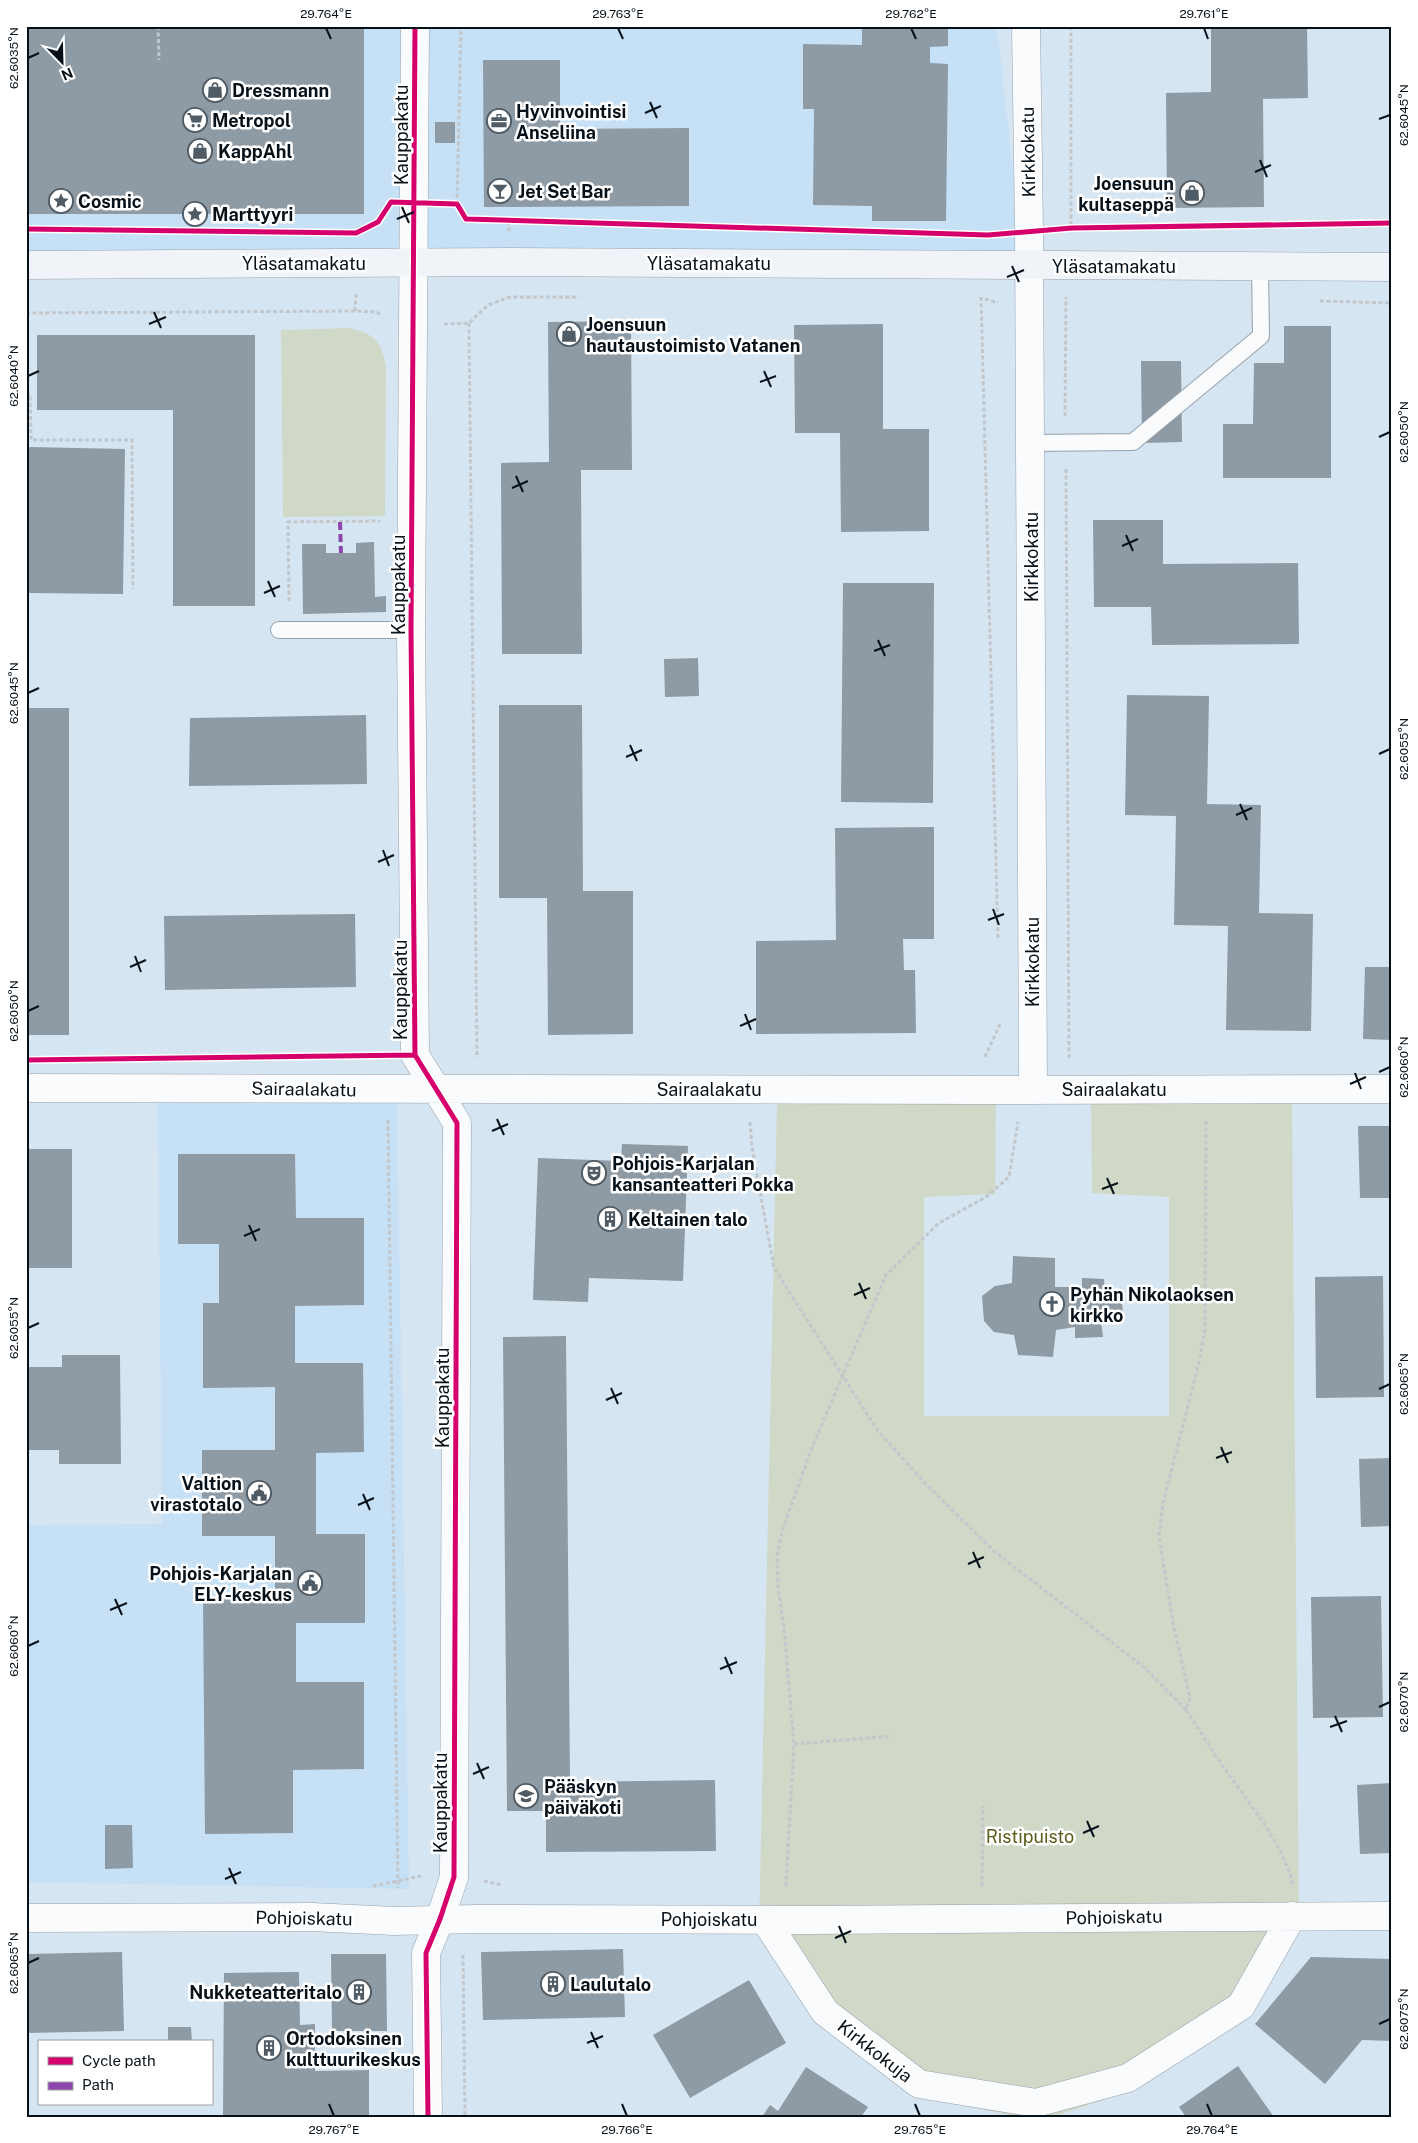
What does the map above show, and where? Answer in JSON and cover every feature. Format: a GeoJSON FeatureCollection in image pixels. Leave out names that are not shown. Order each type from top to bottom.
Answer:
{"type":"FeatureCollection","features":[{"type":"Feature","properties":{"kind":"main road","name":"Yläsatamakatu"},"geometry":{"type":"LineString","coordinates":[[26,265],[413,263],[1392,267]]}},
{"type":"Feature","properties":{"kind":"street","name":"Kauppakatu"},"geometry":{"type":"LineString","coordinates":[[415,26],[411,630],[415,1055],[457,1123],[454,1877],[440,1919],[426,1952],[428,2117]]}},
{"type":"Feature","properties":{"kind":"street","name":"Kirkkokatu"},"geometry":{"type":"LineString","coordinates":[[1026,26],[1029,231],[1033,1089]]}},
{"type":"Feature","properties":{"kind":"street","name":"Sairaalakatu"},"geometry":{"type":"LineString","coordinates":[[26,1088],[438,1090],[1392,1089]]}},
{"type":"Feature","properties":{"kind":"street","name":"Kirkkokuja"},"geometry":{"type":"LineString","coordinates":[[765,1920],[825,2012],[919,2084],[1036,2103],[1128,2078],[1241,2006],[1292,1916]]}},
{"type":"Feature","properties":{"kind":"street","name":"Pohjoiskatu"},"geometry":{"type":"LineString","coordinates":[[26,1918],[312,1917],[394,1921],[440,1919],[765,1920],[1392,1916]]}},
{"type":"Feature","properties":{"kind":"lane"},"geometry":{"type":"LineString","coordinates":[[1030,443],[1133,442],[1261,336],[1260,266]]}},
{"type":"Feature","properties":{"kind":"lane"},"geometry":{"type":"LineString","coordinates":[[279,630],[411,630]]}},
{"type":"Feature","properties":{"kind":"path"},"geometry":{"type":"LineString","coordinates":[[158,26],[159,60]]}},
{"type":"Feature","properties":{"kind":"path"},"geometry":{"type":"LineString","coordinates":[[461,26],[457,204],[462,212]]}},
{"type":"Feature","properties":{"kind":"path"},"geometry":{"type":"LineString","coordinates":[[1070,1056],[1065,442],[1066,297],[1072,228],[1071,26]]}},
{"type":"Feature","properties":{"kind":"path"},"geometry":{"type":"LineString","coordinates":[[415,202],[457,204]]}},
{"type":"Feature","properties":{"kind":"path"},"geometry":{"type":"LineString","coordinates":[[500,221],[519,222]]}},
{"type":"Feature","properties":{"kind":"path"},"geometry":{"type":"LineString","coordinates":[[1029,231],[1080,228]]}},
{"type":"Feature","properties":{"kind":"path"},"geometry":{"type":"LineString","coordinates":[[412,325],[469,323],[488,305],[510,297]]}},
{"type":"Feature","properties":{"kind":"path"},"geometry":{"type":"LineString","coordinates":[[981,297],[998,944]]}},
{"type":"Feature","properties":{"kind":"path"},"geometry":{"type":"LineString","coordinates":[[26,313],[355,311]]}},
{"type":"Feature","properties":{"kind":"path"},"geometry":{"type":"LineString","coordinates":[[26,394],[30,394],[31,402],[31,440],[132,440],[133,589]]}},
{"type":"Feature","properties":{"kind":"path"},"geometry":{"type":"LineString","coordinates":[[289,601],[288,522],[386,521]]}},
{"type":"Feature","properties":{"kind":"path"},"geometry":{"type":"LineString","coordinates":[[985,1057],[1000,1023]]}},
{"type":"Feature","properties":{"kind":"path"},"geometry":{"type":"LineString","coordinates":[[1186,1710],[1190,1698],[1173,1623],[1160,1536],[1163,1503],[1199,1363],[1205,1329],[1206,1121]]}},
{"type":"Feature","properties":{"kind":"path"},"geometry":{"type":"LineString","coordinates":[[750,1122],[752,1148],[774,1268],[878,1431],[926,1484],[995,1552],[1144,1667],[1186,1710],[1267,1828],[1290,1874],[1293,1885],[1292,1916]]}},
{"type":"Feature","properties":{"kind":"path"},"geometry":{"type":"LineString","coordinates":[[786,1886],[794,1744],[790,1685],[778,1587],[777,1556],[783,1528],[791,1502],[842,1376],[886,1275],[939,1223],[986,1197],[1009,1177],[1018,1122]]}},
{"type":"Feature","properties":{"kind":"path"},"geometry":{"type":"LineString","coordinates":[[794,1744],[891,1736]]}},
{"type":"Feature","properties":{"kind":"path"},"geometry":{"type":"LineString","coordinates":[[982,1887],[983,1806]]}},
{"type":"Feature","properties":{"kind":"path"},"geometry":{"type":"LineString","coordinates":[[463,1955],[465,2117]]}},
{"type":"Feature","properties":{"kind":"shaded area"},"geometry":{"type":"Polygon","coordinates":[[[26,26],[997,26],[1022,254],[26,251],[26,26]]]}},
{"type":"Feature","properties":{"kind":"shaded area"},"geometry":{"type":"Polygon","coordinates":[[[158,1094],[397,1096],[409,1889],[26,1882],[26,1525],[162,1524],[158,1094]]]}},
{"type":"Feature","properties":{"kind":"green space"},"geometry":{"type":"Polygon","coordinates":[[[349,328],[365,333],[379,344],[386,366],[385,516],[283,517],[281,330],[349,328]]]}},
{"type":"Feature","properties":{"kind":"green space","name":"Ristipuisto"},"geometry":{"type":"Polygon","coordinates":[[[996,1099],[995,1194],[924,1197],[924,1416],[1169,1416],[1169,1197],[1092,1193],[1091,1101],[1292,1101],[1299,1929],[1248,2013],[1134,2090],[1052,2117],[1017,2117],[919,2095],[759,1928],[777,1101],[996,1099]]]}},
{"type":"Feature","properties":{"kind":"building","name":"Metropol"},"geometry":{"type":"Polygon","coordinates":[[[26,26],[364,26],[364,214],[26,214],[26,26]]]}},
{"type":"Feature","properties":{"kind":"building"},"geometry":{"type":"Polygon","coordinates":[[[862,26],[948,26],[948,46],[930,47],[930,63],[948,64],[946,221],[872,221],[872,206],[813,205],[814,109],[803,109],[803,44],[862,45],[862,26]]]}},
{"type":"Feature","properties":{"kind":"building"},"geometry":{"type":"Polygon","coordinates":[[[1211,26],[1307,26],[1308,98],[1263,99],[1264,207],[1167,208],[1166,93],[1211,92],[1211,26]]]}},
{"type":"Feature","properties":{"kind":"building"},"geometry":{"type":"Polygon","coordinates":[[[483,60],[560,60],[560,129],[689,128],[689,206],[484,207],[483,60]]]}},
{"type":"Feature","properties":{"kind":"building"},"geometry":{"type":"Polygon","coordinates":[[[435,122],[455,122],[455,143],[435,143],[435,122]]]}},
{"type":"Feature","properties":{"kind":"building"},"geometry":{"type":"Polygon","coordinates":[[[631,321],[632,470],[581,470],[582,654],[502,654],[501,463],[549,462],[548,322],[631,321]]]}},
{"type":"Feature","properties":{"kind":"building"},"geometry":{"type":"Polygon","coordinates":[[[883,324],[883,429],[929,429],[929,531],[841,532],[840,433],[795,433],[794,325],[883,324]]]}},
{"type":"Feature","properties":{"kind":"building"},"geometry":{"type":"Polygon","coordinates":[[[1284,326],[1331,326],[1331,478],[1223,478],[1223,424],[1253,424],[1254,363],[1284,363],[1284,326]]]}},
{"type":"Feature","properties":{"kind":"building"},"geometry":{"type":"Polygon","coordinates":[[[37,335],[255,335],[255,606],[173,606],[173,410],[37,410],[37,335]]]}},
{"type":"Feature","properties":{"kind":"building"},"geometry":{"type":"Polygon","coordinates":[[[1141,361],[1181,361],[1182,442],[1142,443],[1141,361]]]}},
{"type":"Feature","properties":{"kind":"building"},"geometry":{"type":"Polygon","coordinates":[[[29,447],[125,449],[123,594],[27,593],[29,447]]]}},
{"type":"Feature","properties":{"kind":"building"},"geometry":{"type":"Polygon","coordinates":[[[1093,520],[1163,520],[1163,564],[1298,563],[1299,644],[1152,645],[1151,607],[1094,607],[1093,520]]]}},
{"type":"Feature","properties":{"kind":"building"},"geometry":{"type":"Polygon","coordinates":[[[374,542],[375,597],[386,596],[386,612],[303,614],[302,544],[326,544],[326,553],[356,553],[356,543],[374,542]]]}},
{"type":"Feature","properties":{"kind":"building"},"geometry":{"type":"Polygon","coordinates":[[[843,583],[934,583],[933,803],[841,802],[843,583]]]}},
{"type":"Feature","properties":{"kind":"building"},"geometry":{"type":"Polygon","coordinates":[[[698,658],[699,696],[665,697],[664,659],[698,658]]]}},
{"type":"Feature","properties":{"kind":"building"},"geometry":{"type":"Polygon","coordinates":[[[1127,695],[1209,696],[1207,804],[1261,805],[1259,913],[1313,914],[1311,1031],[1226,1030],[1228,926],[1174,925],[1176,816],[1125,815],[1127,695]]]}},
{"type":"Feature","properties":{"kind":"building"},"geometry":{"type":"Polygon","coordinates":[[[499,705],[582,705],[583,891],[633,891],[633,1034],[548,1035],[547,898],[499,898],[499,705]]]}},
{"type":"Feature","properties":{"kind":"building"},"geometry":{"type":"Polygon","coordinates":[[[26,708],[69,708],[69,1035],[26,1035],[26,708]]]}},
{"type":"Feature","properties":{"kind":"building"},"geometry":{"type":"Polygon","coordinates":[[[366,715],[367,784],[189,786],[190,718],[366,715]]]}},
{"type":"Feature","properties":{"kind":"building"},"geometry":{"type":"Polygon","coordinates":[[[934,827],[934,939],[903,939],[904,970],[915,970],[916,1033],[756,1034],[756,941],[836,940],[835,828],[934,827]]]}},
{"type":"Feature","properties":{"kind":"building"},"geometry":{"type":"Polygon","coordinates":[[[355,914],[356,987],[165,990],[164,916],[355,914]]]}},
{"type":"Feature","properties":{"kind":"building"},"geometry":{"type":"Polygon","coordinates":[[[1365,967],[1392,967],[1392,1040],[1363,1039],[1365,967]]]}},
{"type":"Feature","properties":{"kind":"building"},"geometry":{"type":"Polygon","coordinates":[[[1358,1126],[1392,1126],[1392,1198],[1360,1198],[1358,1126]]]}},
{"type":"Feature","properties":{"kind":"building","name":"Keltainen talo"},"geometry":{"type":"Polygon","coordinates":[[[622,1144],[688,1146],[683,1281],[589,1278],[588,1302],[533,1300],[538,1158],[621,1161],[622,1144]]]}},
{"type":"Feature","properties":{"kind":"building"},"geometry":{"type":"Polygon","coordinates":[[[26,1149],[72,1149],[72,1268],[26,1268],[26,1149]]]}},
{"type":"Feature","properties":{"kind":"building","name":"Valtion virastotalo"},"geometry":{"type":"Polygon","coordinates":[[[178,1154],[295,1154],[296,1218],[364,1218],[364,1305],[295,1306],[295,1363],[363,1363],[364,1452],[316,1453],[316,1534],[365,1534],[365,1623],[296,1623],[296,1682],[364,1682],[364,1769],[293,1770],[293,1833],[205,1834],[203,1598],[275,1598],[275,1536],[202,1536],[202,1450],[275,1450],[275,1387],[203,1388],[203,1303],[219,1303],[219,1244],[178,1244],[178,1154]]]}},
{"type":"Feature","properties":{"kind":"building","name":"Pyhän Nikolaoksen kirkko"},"geometry":{"type":"Polygon","coordinates":[[[1013,1256],[1055,1258],[1055,1287],[1082,1287],[1082,1278],[1104,1279],[1105,1296],[1121,1294],[1123,1313],[1100,1314],[1103,1337],[1075,1338],[1075,1327],[1056,1330],[1053,1357],[1018,1355],[1014,1335],[994,1332],[984,1321],[982,1296],[995,1286],[1012,1283],[1013,1256]]]}},
{"type":"Feature","properties":{"kind":"building"},"geometry":{"type":"Polygon","coordinates":[[[1383,1276],[1384,1397],[1316,1398],[1315,1277],[1383,1276]]]}},
{"type":"Feature","properties":{"kind":"building"},"geometry":{"type":"Polygon","coordinates":[[[566,1336],[570,1782],[715,1780],[716,1851],[546,1852],[546,1811],[507,1811],[503,1337],[566,1336]]]}},
{"type":"Feature","properties":{"kind":"building"},"geometry":{"type":"Polygon","coordinates":[[[62,1355],[120,1355],[121,1464],[59,1464],[59,1450],[26,1450],[26,1367],[62,1367],[62,1355]]]}},
{"type":"Feature","properties":{"kind":"building"},"geometry":{"type":"Polygon","coordinates":[[[1392,1458],[1392,1526],[1361,1527],[1359,1459],[1392,1458]]]}},
{"type":"Feature","properties":{"kind":"building"},"geometry":{"type":"Polygon","coordinates":[[[1381,1596],[1383,1717],[1313,1718],[1311,1597],[1381,1596]]]}},
{"type":"Feature","properties":{"kind":"building"},"geometry":{"type":"Polygon","coordinates":[[[1392,1783],[1392,1853],[1360,1854],[1357,1785],[1392,1783]]]}},
{"type":"Feature","properties":{"kind":"building"},"geometry":{"type":"Polygon","coordinates":[[[105,1825],[132,1825],[133,1868],[105,1869],[105,1825]]]}},
{"type":"Feature","properties":{"kind":"building","name":"Laulutalo"},"geometry":{"type":"Polygon","coordinates":[[[623,1949],[625,2017],[483,2020],[481,1952],[623,1949]]]}},
{"type":"Feature","properties":{"kind":"building"},"geometry":{"type":"Polygon","coordinates":[[[122,1952],[124,2031],[26,2033],[26,1954],[122,1952]]]}},
{"type":"Feature","properties":{"kind":"building","name":"Nukketeatteritalo"},"geometry":{"type":"Polygon","coordinates":[[[331,1954],[386,1954],[387,2031],[332,2031],[331,1954]]]}},
{"type":"Feature","properties":{"kind":"building"},"geometry":{"type":"Polygon","coordinates":[[[1311,1957],[1392,1959],[1392,2041],[1362,2040],[1325,2084],[1255,2024],[1311,1957]]]}},
{"type":"Feature","properties":{"kind":"building","name":"Ortodoksinen kulttuurikeskus"},"geometry":{"type":"Polygon","coordinates":[[[299,1972],[300,2025],[315,2024],[315,2071],[369,2070],[369,2117],[223,2117],[224,1973],[299,1972]]]}},
{"type":"Feature","properties":{"kind":"building"},"geometry":{"type":"Polygon","coordinates":[[[749,1980],[786,2043],[690,2098],[653,2035],[749,1980]]]}},
{"type":"Feature","properties":{"kind":"building"},"geometry":{"type":"Polygon","coordinates":[[[168,2027],[191,2027],[192,2040],[168,2040],[168,2027]]]}},
{"type":"Feature","properties":{"kind":"building"},"geometry":{"type":"Polygon","coordinates":[[[1238,2066],[1274,2117],[1186,2117],[1179,2107],[1238,2066]]]}},
{"type":"Feature","properties":{"kind":"building"},"geometry":{"type":"Polygon","coordinates":[[[806,2067],[868,2107],[861,2117],[762,2117],[770,2105],[778,2111],[806,2067]]]}},
{"type":"Feature","properties":{"kind":"building"},"geometry":{"type":"Polygon","coordinates":[[[26,2072],[28,2072],[29,2117],[26,2117],[26,2072]]]}},
{"type":"Feature","properties":{"kind":"marked path"},"geometry":{"type":"LineString","coordinates":[[340,522],[341,553]]}},
{"type":"Feature","properties":{"kind":"cycle path"},"geometry":{"type":"LineString","coordinates":[[415,26],[411,630],[415,1055],[457,1123],[454,1877],[426,1953],[428,2117]]}},
{"type":"Feature","properties":{"kind":"cycle path"},"geometry":{"type":"LineString","coordinates":[[26,229],[356,233],[378,222],[391,202],[457,204],[466,219],[988,235],[1072,228],[1392,223]]}},
{"type":"Feature","properties":{"kind":"cycle path"},"geometry":{"type":"LineString","coordinates":[[26,1060],[415,1055]]}},
{"type":"Feature","properties":{"kind":"place","name":"Dressmann"},"geometry":{"type":"Point","coordinates":[215,90]}},
{"type":"Feature","properties":{"kind":"place","name":"Metropol"},"geometry":{"type":"Point","coordinates":[195,120]}},
{"type":"Feature","properties":{"kind":"place","name":"Hyvinvointisi Anseliina"},"geometry":{"type":"Point","coordinates":[499,121]}},
{"type":"Feature","properties":{"kind":"place","name":"KappAhl"},"geometry":{"type":"Point","coordinates":[200,151]}},
{"type":"Feature","properties":{"kind":"place","name":"Jet Set Bar"},"geometry":{"type":"Point","coordinates":[500,191]}},
{"type":"Feature","properties":{"kind":"place","name":"Joensuun kultaseppä"},"geometry":{"type":"Point","coordinates":[1192,193]}},
{"type":"Feature","properties":{"kind":"place","name":"Cosmic"},"geometry":{"type":"Point","coordinates":[61,201]}},
{"type":"Feature","properties":{"kind":"place","name":"Marttyyri"},"geometry":{"type":"Point","coordinates":[195,214]}},
{"type":"Feature","properties":{"kind":"place","name":"Joensuun hautaustoimisto Vatanen"},"geometry":{"type":"Point","coordinates":[569,334]}},
{"type":"Feature","properties":{"kind":"place","name":"Pohjois-Karjalan kansanteatteri Pokka"},"geometry":{"type":"Point","coordinates":[594,1173]}},
{"type":"Feature","properties":{"kind":"place","name":"Keltainen talo"},"geometry":{"type":"Point","coordinates":[610,1219]}},
{"type":"Feature","properties":{"kind":"place","name":"Pyhän Nikolaoksen kirkko"},"geometry":{"type":"Point","coordinates":[1052,1304]}},
{"type":"Feature","properties":{"kind":"place","name":"Valtion virastotalo"},"geometry":{"type":"Point","coordinates":[259,1493]}},
{"type":"Feature","properties":{"kind":"place","name":"Pohjois-Karjalan ELY-keskus"},"geometry":{"type":"Point","coordinates":[310,1583]}},
{"type":"Feature","properties":{"kind":"place","name":"Pääskyn päiväkoti"},"geometry":{"type":"Point","coordinates":[526,1796]}},
{"type":"Feature","properties":{"kind":"place","name":"Laulutalo"},"geometry":{"type":"Point","coordinates":[553,1984]}},
{"type":"Feature","properties":{"kind":"place","name":"Nukketeatteritalo"},"geometry":{"type":"Point","coordinates":[359,1992]}},
{"type":"Feature","properties":{"kind":"place","name":"Ortodoksinen kulttuurikeskus"},"geometry":{"type":"Point","coordinates":[269,2048]}}]}
